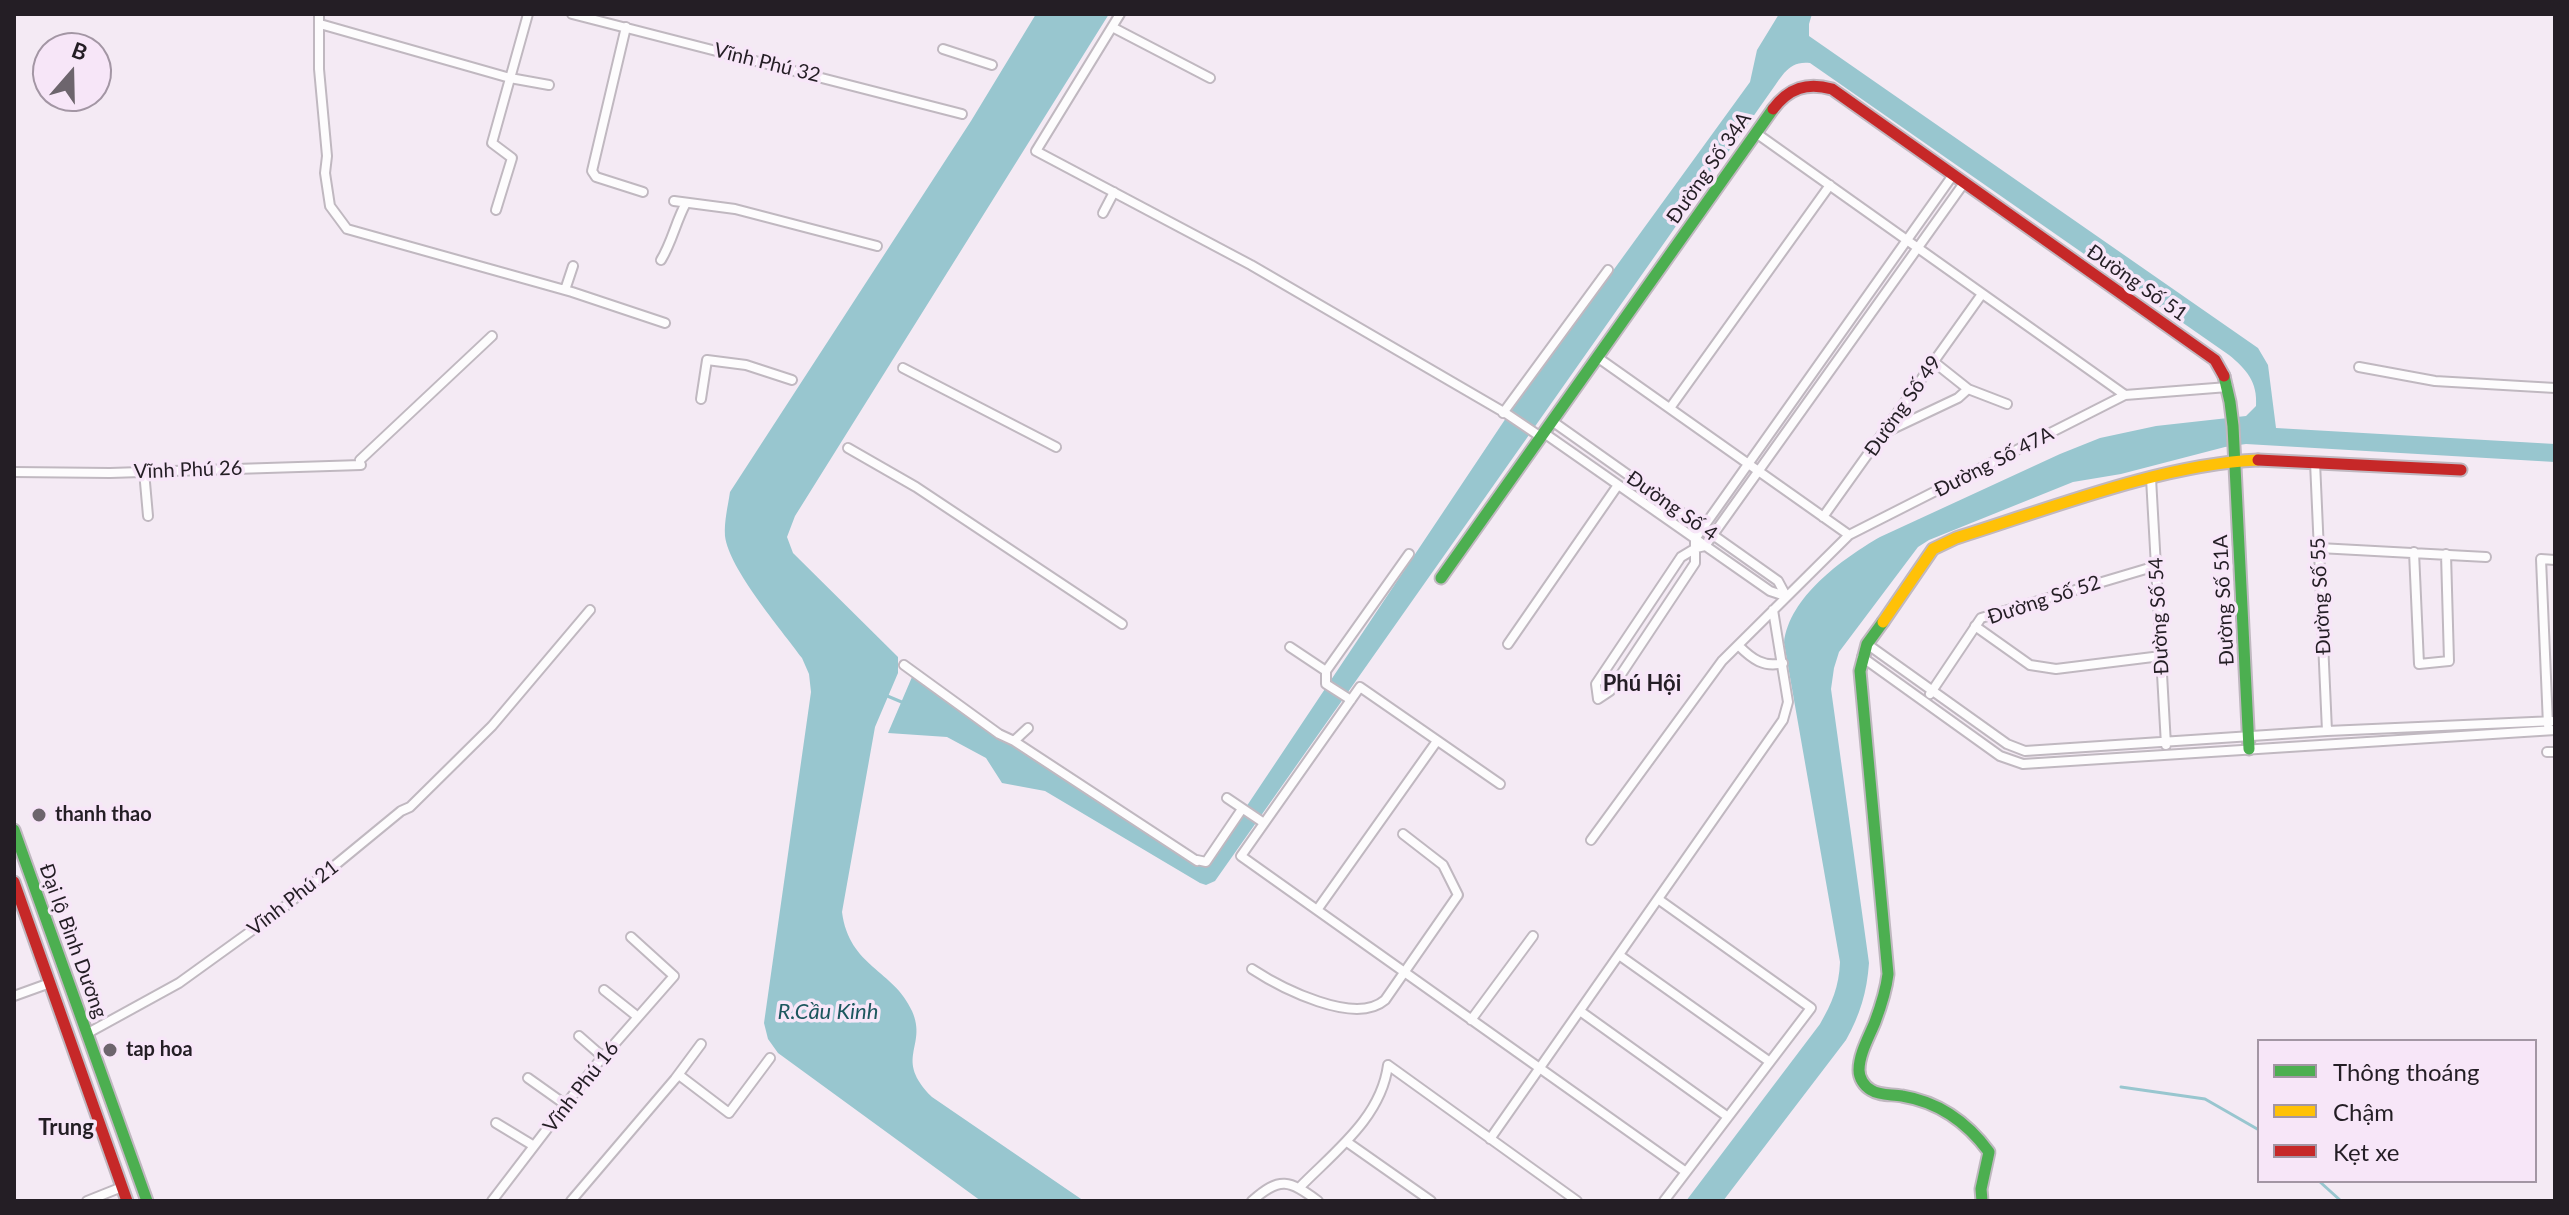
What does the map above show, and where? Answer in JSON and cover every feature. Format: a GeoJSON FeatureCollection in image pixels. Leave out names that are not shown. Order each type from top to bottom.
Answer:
{"type":"FeatureCollection","features":[{"type":"Feature","properties":{"kind":"main road","name":"Đường Số 34A"},"geometry":{"type":"LineString","coordinates":[[1441,578],[1539,434],[1552,421],[1782,97],[1797,87],[1812,84],[1832,89],[1964,183]]}},
{"type":"Feature","properties":{"kind":"main road","name":"Đường Số 51"},"geometry":{"type":"LineString","coordinates":[[1964,183],[2215,360],[2223,371],[2228,387],[2234,448]]}},
{"type":"Feature","properties":{"kind":"main road","name":"Đường Số 51A"},"geometry":{"type":"LineString","coordinates":[[2234,448],[2249,749]]}},
{"type":"Feature","properties":{"kind":"main road"},"geometry":{"type":"LineString","coordinates":[[1982,1201],[1981,1189],[1989,1152],[1978,1135],[1962,1120],[1935,1106],[1907,1097],[1873,1092],[1860,1080],[1858,1069],[1882,1009],[1888,974],[1861,686],[1862,657],[1867,644],[1933,549],[1956,538],[2151,478],[2235,461],[2277,459],[2461,470]]}},
{"type":"Feature","properties":{"kind":"main road","name":"Đại lộ Bình Dương"},"geometry":{"type":"LineString","coordinates":[[14,830],[147,1201]]}},
{"type":"Feature","properties":{"kind":"main road","name":"Đại lộ Bình Dương"},"geometry":{"type":"LineString","coordinates":[[14,882],[127,1201]]}},
{"type":"Feature","properties":{"kind":"main road"},"geometry":{"type":"LineString","coordinates":[[71,1041],[88,1033]]}},
{"type":"Feature","properties":{"kind":"street"},"geometry":{"type":"LineString","coordinates":[[496,210],[512,158],[492,143],[528,14]]}},
{"type":"Feature","properties":{"kind":"street","name":"Vĩnh Phú 32"},"geometry":{"type":"LineString","coordinates":[[572,14],[962,114]]}},
{"type":"Feature","properties":{"kind":"street"},"geometry":{"type":"LineString","coordinates":[[1120,14],[1036,151],[1251,265],[1505,413],[1618,485],[1770,591],[1786,596]]}},
{"type":"Feature","properties":{"kind":"street"},"geometry":{"type":"LineString","coordinates":[[549,85],[510,78],[319,19],[319,69],[330,206],[347,229],[565,290],[665,323]]}},
{"type":"Feature","properties":{"kind":"street"},"geometry":{"type":"LineString","coordinates":[[626,27],[592,171],[596,177],[643,192]]}},
{"type":"Feature","properties":{"kind":"street"},"geometry":{"type":"LineString","coordinates":[[1112,27],[1210,78]]}},
{"type":"Feature","properties":{"kind":"street"},"geometry":{"type":"LineString","coordinates":[[943,49],[992,65]]}},
{"type":"Feature","properties":{"kind":"street"},"geometry":{"type":"LineString","coordinates":[[1756,133],[2125,395]]}},
{"type":"Feature","properties":{"kind":"street"},"geometry":{"type":"LineString","coordinates":[[1953,175],[1703,527],[1699,544],[1695,563],[1610,691],[1598,699],[1596,684],[1681,557],[1699,544],[1713,535],[1964,183]]}},
{"type":"Feature","properties":{"kind":"street"},"geometry":{"type":"LineString","coordinates":[[1670,408],[1830,185]]}},
{"type":"Feature","properties":{"kind":"street"},"geometry":{"type":"LineString","coordinates":[[1103,213],[1114,192]]}},
{"type":"Feature","properties":{"kind":"street"},"geometry":{"type":"LineString","coordinates":[[674,201],[735,209],[877,246]]}},
{"type":"Feature","properties":{"kind":"street"},"geometry":{"type":"LineString","coordinates":[[661,260],[672,242],[686,203]]}},
{"type":"Feature","properties":{"kind":"street"},"geometry":{"type":"LineString","coordinates":[[565,290],[573,266]]}},
{"type":"Feature","properties":{"kind":"street"},"geometry":{"type":"LineString","coordinates":[[1505,413],[1608,270]]}},
{"type":"Feature","properties":{"kind":"street","name":"Đường Số 49"},"geometry":{"type":"LineString","coordinates":[[1823,517],[1982,294]]}},
{"type":"Feature","properties":{"kind":"street","name":"Vĩnh Phú 26"},"geometry":{"type":"LineString","coordinates":[[14,472],[144,471],[361,462],[492,336]]}},
{"type":"Feature","properties":{"kind":"street"},"geometry":{"type":"LineString","coordinates":[[1597,357],[1849,535]]}},
{"type":"Feature","properties":{"kind":"street"},"geometry":{"type":"LineString","coordinates":[[701,399],[707,360],[746,365],[792,380]]}},
{"type":"Feature","properties":{"kind":"street"},"geometry":{"type":"LineString","coordinates":[[1934,362],[1968,389],[2007,404]]}},
{"type":"Feature","properties":{"kind":"street"},"geometry":{"type":"LineString","coordinates":[[2359,367],[2435,381],[2555,388]]}},
{"type":"Feature","properties":{"kind":"street"},"geometry":{"type":"LineString","coordinates":[[903,368],[1056,447]]}},
{"type":"Feature","properties":{"kind":"street","name":"Đường Số 47A"},"geometry":{"type":"LineString","coordinates":[[1591,840],[1722,661],[1849,535],[2125,395],[2228,387]]}},
{"type":"Feature","properties":{"kind":"street"},"geometry":{"type":"LineString","coordinates":[[1883,433],[1958,398],[1968,389]]}},
{"type":"Feature","properties":{"kind":"street","name":"Đường Số 4"},"geometry":{"type":"LineString","coordinates":[[1552,421],[1778,581],[1786,596]]}},
{"type":"Feature","properties":{"kind":"street"},"geometry":{"type":"LineString","coordinates":[[848,448],[916,487],[1122,624]]}},
{"type":"Feature","properties":{"kind":"street","name":"Đường Số 55"},"geometry":{"type":"LineString","coordinates":[[2315,462],[2327,731]]}},
{"type":"Feature","properties":{"kind":"street"},"geometry":{"type":"LineString","coordinates":[[144,471],[148,516]]}},
{"type":"Feature","properties":{"kind":"street","name":"Đường Số 54"},"geometry":{"type":"LineString","coordinates":[[2151,478],[2166,755]]}},
{"type":"Feature","properties":{"kind":"street"},"geometry":{"type":"LineString","coordinates":[[1508,644],[1618,485]]}},
{"type":"Feature","properties":{"kind":"street"},"geometry":{"type":"LineString","coordinates":[[2319,548],[2486,557]]}},
{"type":"Feature","properties":{"kind":"street"},"geometry":{"type":"LineString","coordinates":[[2414,552],[2419,664],[2449,661],[2446,554]]}},
{"type":"Feature","properties":{"kind":"street"},"geometry":{"type":"LineString","coordinates":[[1349,699],[1326,684],[1326,671],[1409,554]]}},
{"type":"Feature","properties":{"kind":"street"},"geometry":{"type":"LineString","coordinates":[[2552,725],[2541,559],[2555,560]]}},
{"type":"Feature","properties":{"kind":"street","name":"Đường Số 52"},"geometry":{"type":"LineString","coordinates":[[1925,701],[1981,618],[2156,566]]}},
{"type":"Feature","properties":{"kind":"street","name":"Vĩnh Phú 21"},"geometry":{"type":"LineString","coordinates":[[88,1033],[179,983],[283,908],[410,807],[492,726],[590,610]]}},
{"type":"Feature","properties":{"kind":"street"},"geometry":{"type":"LineString","coordinates":[[1490,1139],[1783,720],[1788,702],[1773,610]]}},
{"type":"Feature","properties":{"kind":"street"},"geometry":{"type":"LineString","coordinates":[[1975,626],[2030,665],[2056,669],[2161,656]]}},
{"type":"Feature","properties":{"kind":"street"},"geometry":{"type":"LineString","coordinates":[[1867,644],[2007,744],[2025,751],[2327,731],[2552,725]]}},
{"type":"Feature","properties":{"kind":"street"},"geometry":{"type":"LineString","coordinates":[[1739,646],[1751,659],[1772,666],[1783,663]]}},
{"type":"Feature","properties":{"kind":"street"},"geometry":{"type":"LineString","coordinates":[[1290,647],[1326,671]]}},
{"type":"Feature","properties":{"kind":"street"},"geometry":{"type":"LineString","coordinates":[[1862,657],[2000,756],[2023,764],[2552,725]]}},
{"type":"Feature","properties":{"kind":"street"},"geometry":{"type":"LineString","coordinates":[[904,665],[975,719],[1014,741],[1197,861],[1206,862],[1243,809]]}},
{"type":"Feature","properties":{"kind":"street"},"geometry":{"type":"LineString","coordinates":[[1500,784],[1360,687],[1262,822],[1241,856],[1686,1172]]}},
{"type":"Feature","properties":{"kind":"street"},"geometry":{"type":"LineString","coordinates":[[1014,741],[1028,728]]}},
{"type":"Feature","properties":{"kind":"street"},"geometry":{"type":"LineString","coordinates":[[1317,910],[1437,741]]}},
{"type":"Feature","properties":{"kind":"street"},"geometry":{"type":"LineString","coordinates":[[1227,798],[1262,822]]}},
{"type":"Feature","properties":{"kind":"street"},"geometry":{"type":"LineString","coordinates":[[1252,969],[1308,997],[1342,1008],[1359,1010],[1380,1004],[1458,895],[1443,865],[1403,834]]}},
{"type":"Feature","properties":{"kind":"street"},"geometry":{"type":"LineString","coordinates":[[1658,899],[1811,1008],[1664,1201]]}},
{"type":"Feature","properties":{"kind":"street"},"geometry":{"type":"LineString","coordinates":[[1471,1020],[1533,936]]}},
{"type":"Feature","properties":{"kind":"street","name":"Vĩnh Phú 16"},"geometry":{"type":"LineString","coordinates":[[492,1201],[603,1057],[674,976],[631,937]]}},
{"type":"Feature","properties":{"kind":"street"},"geometry":{"type":"LineString","coordinates":[[1619,955],[1770,1062]]}},
{"type":"Feature","properties":{"kind":"street"},"geometry":{"type":"LineString","coordinates":[[14,996],[50,983]]}},
{"type":"Feature","properties":{"kind":"street"},"geometry":{"type":"LineString","coordinates":[[604,990],[638,1017]]}},
{"type":"Feature","properties":{"kind":"street"},"geometry":{"type":"LineString","coordinates":[[1580,1011],[1728,1117]]}},
{"type":"Feature","properties":{"kind":"street"},"geometry":{"type":"LineString","coordinates":[[579,1036],[603,1057]]}},
{"type":"Feature","properties":{"kind":"street"},"geometry":{"type":"LineString","coordinates":[[571,1201],[679,1075],[701,1044]]}},
{"type":"Feature","properties":{"kind":"street"},"geometry":{"type":"LineString","coordinates":[[679,1075],[729,1113],[770,1058]]}},
{"type":"Feature","properties":{"kind":"street"},"geometry":{"type":"LineString","coordinates":[[1299,1188],[1360,1129],[1381,1090],[1388,1065],[1577,1201]]}},
{"type":"Feature","properties":{"kind":"street"},"geometry":{"type":"LineString","coordinates":[[528,1078],[566,1105]]}},
{"type":"Feature","properties":{"kind":"street"},"geometry":{"type":"LineString","coordinates":[[496,1123],[534,1146]]}},
{"type":"Feature","properties":{"kind":"street"},"geometry":{"type":"LineString","coordinates":[[1347,1142],[1431,1201]]}},
{"type":"Feature","properties":{"kind":"street"},"geometry":{"type":"LineString","coordinates":[[1252,1201],[1274,1184],[1280,1183],[1299,1188],[1318,1201]]}},
{"type":"Feature","properties":{"kind":"street"},"geometry":{"type":"LineString","coordinates":[[87,1201],[122,1187]]}},
{"type":"Feature","properties":{"kind":"water","name":"R.Cầu Kinh"},"geometry":{"type":"Polygon","coordinates":[[[1036,14],[1109,14],[795,516],[787,537],[793,553],[898,657],[898,673],[875,727],[842,912],[846,930],[862,957],[894,986],[912,1011],[916,1023],[915,1072],[932,1097],[1084,1201],[981,1201],[778,1053],[768,1039],[764,1023],[811,692],[809,674],[802,658],[736,565],[725,536],[725,525],[730,492],[971,121],[1036,14]]]}},
{"type":"Feature","properties":{"kind":"water"},"geometry":{"type":"Polygon","coordinates":[[[1779,14],[1812,14],[1809,36],[2258,348],[2268,365],[2276,428],[2555,444],[2555,462],[2246,444],[2121,474],[2073,482],[1918,547],[1839,652],[1831,689],[1869,963],[1859,1012],[1846,1040],[1723,1201],[1686,1201],[1820,1024],[1838,979],[1840,962],[1784,643],[1796,610],[1834,568],[1880,537],[2060,454],[2100,438],[2156,426],[2246,416],[2256,406],[2250,377],[2229,355],[1810,63],[1796,64],[1781,76],[1215,881],[1206,885],[1200,883],[1045,791],[1002,783],[986,758],[947,737],[888,733],[912,677],[982,726],[1201,865],[1208,864],[1506,418],[1750,82],[1757,50],[1779,14]]]}},
{"type":"Feature","properties":{"kind":"waterway"},"geometry":{"type":"LineString","coordinates":[[885,695],[904,703]]}},
{"type":"Feature","properties":{"kind":"waterway"},"geometry":{"type":"LineString","coordinates":[[2121,1087],[2205,1099],[2257,1129]]}},
{"type":"Feature","properties":{"kind":"waterway"},"geometry":{"type":"LineString","coordinates":[[2321,1183],[2341,1201]]}},
{"type":"Feature","properties":{"kind":"traffic: fast"},"geometry":{"type":"LineString","coordinates":[[1441,578],[1773,109]]}},
{"type":"Feature","properties":{"kind":"traffic: fast"},"geometry":{"type":"LineString","coordinates":[[2224,376],[2233,426],[2249,749]]}},
{"type":"Feature","properties":{"kind":"traffic: fast"},"geometry":{"type":"LineString","coordinates":[[1883,622],[1867,644],[1860,671],[1888,974],[1881,1004],[1859,1064],[1859,1073],[1864,1084],[1875,1092],[1928,1103],[1951,1115],[1971,1131],[1989,1152],[1981,1189],[1982,1201]]}},
{"type":"Feature","properties":{"kind":"traffic: fast"},"geometry":{"type":"LineString","coordinates":[[14,830],[147,1201]]}},
{"type":"Feature","properties":{"kind":"traffic: slow"},"geometry":{"type":"LineString","coordinates":[[1883,622],[1933,549],[1956,538],[2145,479],[2221,463],[2258,460]]}},
{"type":"Feature","properties":{"kind":"traffic: jam"},"geometry":{"type":"LineString","coordinates":[[1773,109],[1785,96],[1799,88],[1814,86],[1832,89],[2215,360],[2224,376]]}},
{"type":"Feature","properties":{"kind":"traffic: jam"},"geometry":{"type":"LineString","coordinates":[[2258,460],[2461,470]]}},
{"type":"Feature","properties":{"kind":"traffic: jam"},"geometry":{"type":"LineString","coordinates":[[14,882],[127,1201]]}},
{"type":"Feature","properties":{"kind":"place","name":"thanh thao"},"geometry":{"type":"Point","coordinates":[39,815]}},
{"type":"Feature","properties":{"kind":"place","name":"tap hoa"},"geometry":{"type":"Point","coordinates":[110,1050]}},
{"type":"Feature","properties":{"kind":"district","name":"Phú Hội"},"geometry":{"type":"Point","coordinates":[1642,684]}},
{"type":"Feature","properties":{"kind":"district","name":"Trung"},"geometry":{"type":"Point","coordinates":[66,1128]}}]}
